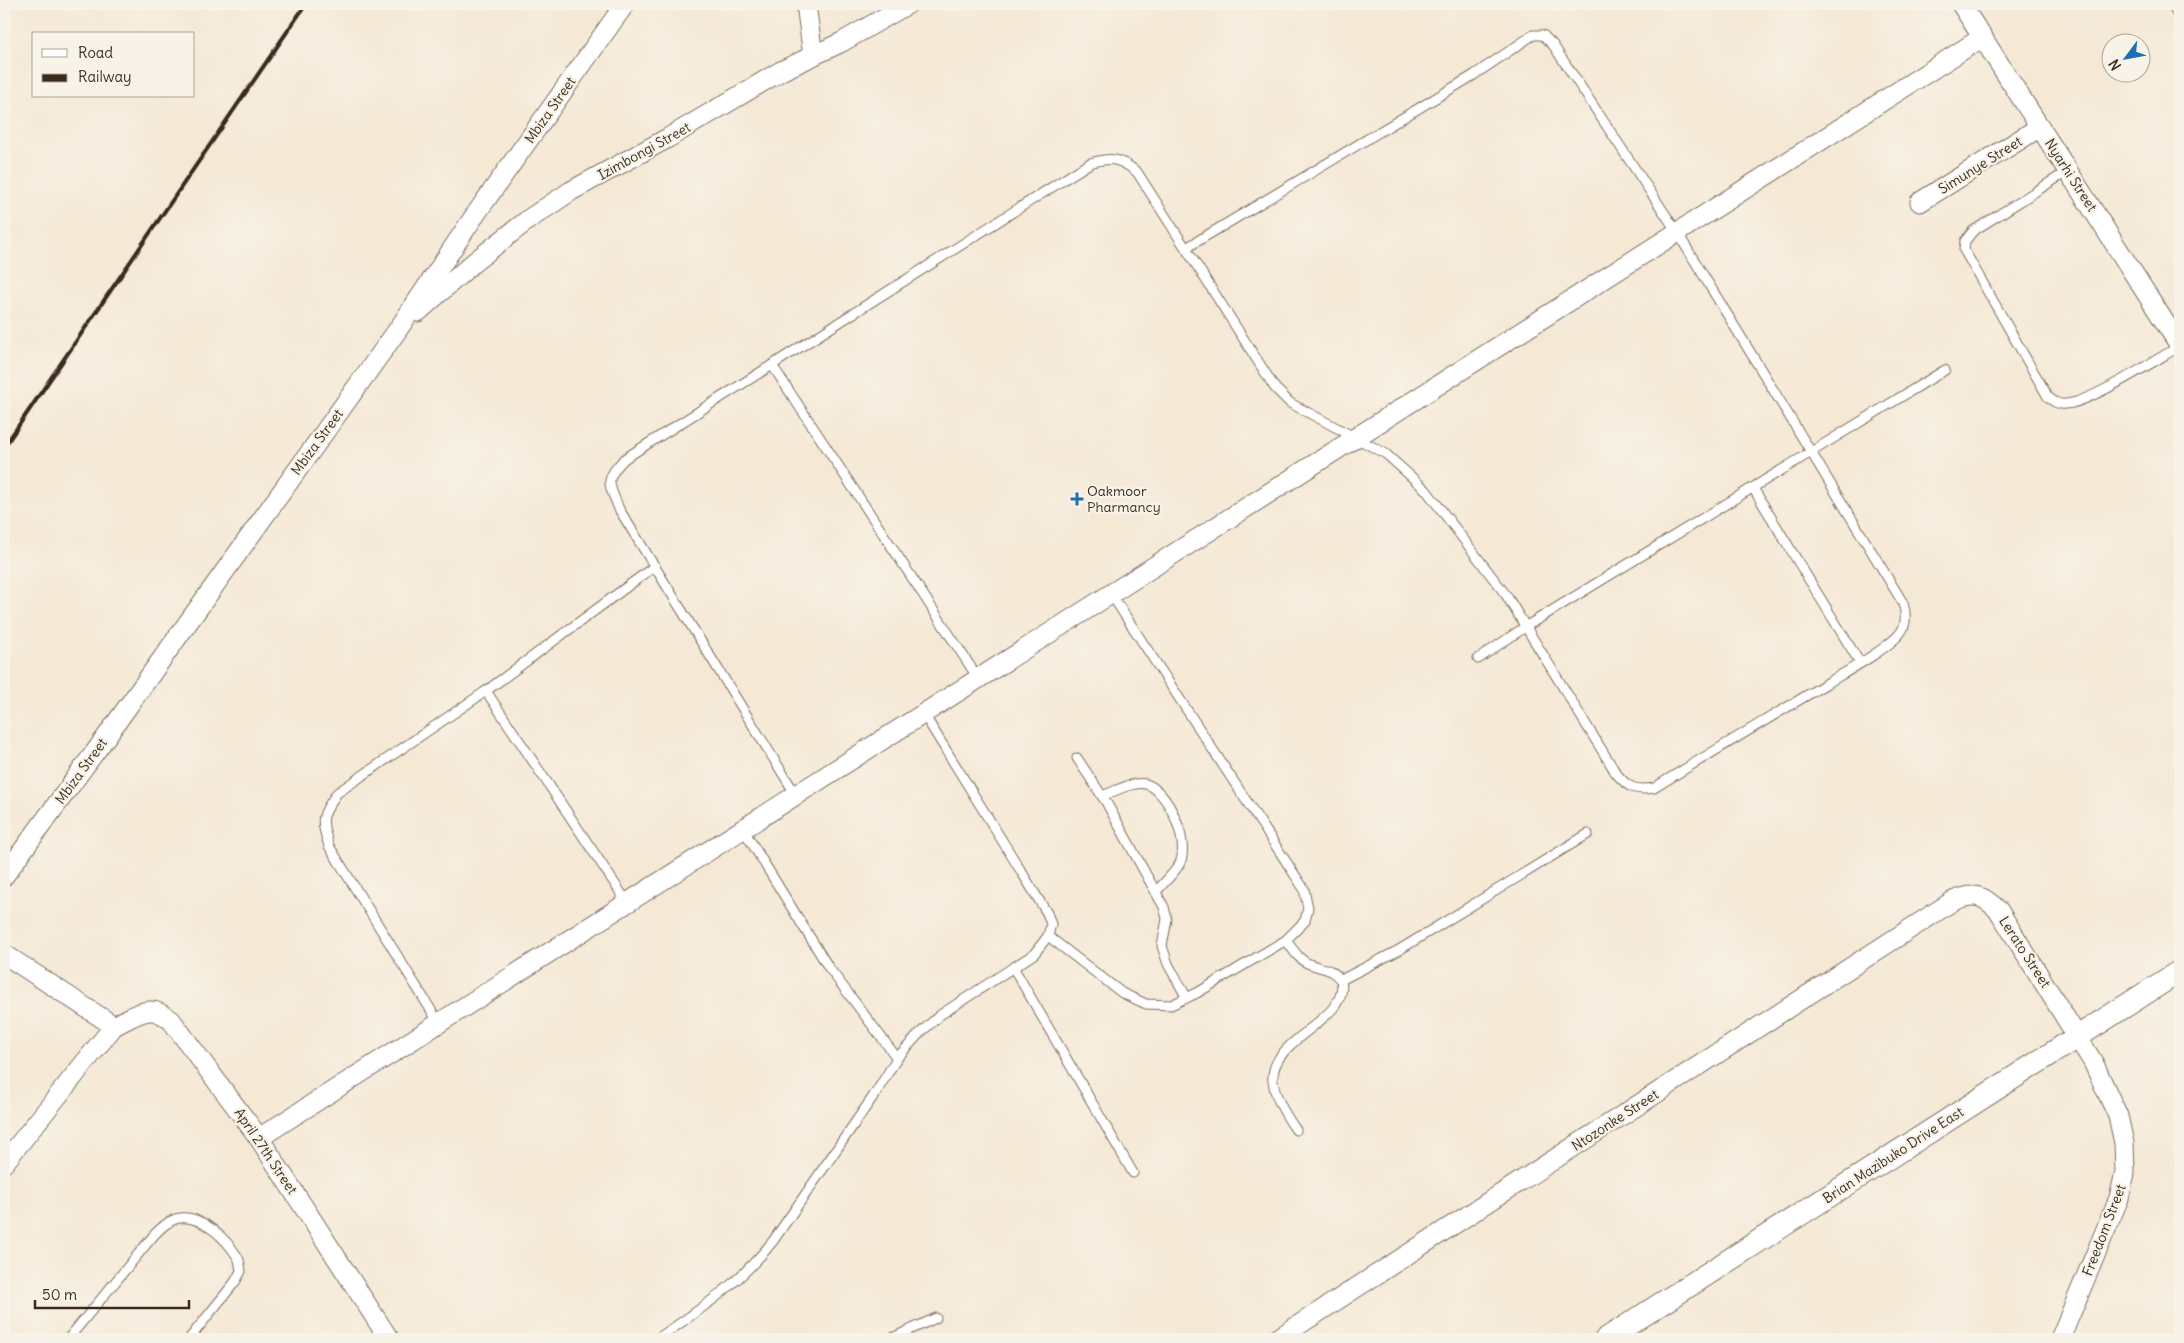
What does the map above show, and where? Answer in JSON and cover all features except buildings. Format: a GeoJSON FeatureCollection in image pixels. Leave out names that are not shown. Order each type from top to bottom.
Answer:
{"type":"FeatureCollection","features":[{"type":"Feature","properties":{"kind":"street","name":"Mbiza Street"},"geometry":{"type":"LineString","coordinates":[[4,876],[399,328],[473,218],[625,4]]}},
{"type":"Feature","properties":{"kind":"street"},"geometry":{"type":"LineString","coordinates":[[806,4],[812,56]]}},
{"type":"Feature","properties":{"kind":"street","name":"Izimbongi Street"},"geometry":{"type":"LineString","coordinates":[[399,328],[473,263],[571,191],[668,138],[781,71],[842,42],[908,4]]}},
{"type":"Feature","properties":{"kind":"street","name":"Nyarhi Street"},"geometry":{"type":"LineString","coordinates":[[1961,4],[2180,346]]}},
{"type":"Feature","properties":{"kind":"street"},"geometry":{"type":"LineString","coordinates":[[2177,4],[2180,9]]}},
{"type":"Feature","properties":{"kind":"street"},"geometry":{"type":"LineString","coordinates":[[259,1138],[1982,37]]}},
{"type":"Feature","properties":{"kind":"street","name":"Simunye Street"},"geometry":{"type":"LineString","coordinates":[[1920,202],[2040,127]]}},
{"type":"Feature","properties":{"kind":"street","name":"Lerato Street"},"geometry":{"type":"LineString","coordinates":[[1953,901],[1969,896],[1980,896],[1993,906],[2078,1037]]}},
{"type":"Feature","properties":{"kind":"street","name":"Ntozonke Street"},"geometry":{"type":"LineString","coordinates":[[1276,1339],[1953,901]]}},
{"type":"Feature","properties":{"kind":"street"},"geometry":{"type":"LineString","coordinates":[[4,954],[114,1026],[4,1163]]}},
{"type":"Feature","properties":{"kind":"street","name":"Brian Mazibuko Drive East"},"geometry":{"type":"LineString","coordinates":[[1606,1339],[2180,971]]}},
{"type":"Feature","properties":{"kind":"street","name":"April 27th Street"},"geometry":{"type":"LineString","coordinates":[[114,1026],[137,1015],[152,1011],[171,1020],[259,1138],[390,1339]]}},
{"type":"Feature","properties":{"kind":"street","name":"Freedom Street"},"geometry":{"type":"LineString","coordinates":[[2060,1339],[2119,1198],[2125,1167],[2124,1143],[2118,1116],[2102,1079],[2078,1037]]}},
{"type":"Feature","properties":{"kind":"lane"},"geometry":{"type":"LineString","coordinates":[[796,795],[619,509],[610,487],[611,473],[624,460],[772,365],[1090,164],[1104,159],[1122,161],[1137,172],[1275,388],[1290,403],[1386,454],[1426,490],[1506,595],[1616,774],[1630,788],[1639,790],[1654,788],[1860,663],[1900,634],[1906,613],[1903,603],[1677,232],[1553,45],[1546,38],[1538,34],[1529,37],[1474,75],[1186,248]]}},
{"type":"Feature","properties":{"kind":"lane"},"geometry":{"type":"LineString","coordinates":[[2068,171],[1973,231],[1965,241],[1964,250],[2048,397],[2055,403],[2066,404],[2086,397],[2180,346]]}},
{"type":"Feature","properties":{"kind":"lane"},"geometry":{"type":"LineString","coordinates":[[772,365],[978,678]]}},
{"type":"Feature","properties":{"kind":"lane"},"geometry":{"type":"LineString","coordinates":[[1478,660],[1526,627],[1945,370]]}},
{"type":"Feature","properties":{"kind":"lane"},"geometry":{"type":"LineString","coordinates":[[1752,488],[1860,663]]}},
{"type":"Feature","properties":{"kind":"lane"},"geometry":{"type":"LineString","coordinates":[[439,1023],[329,846],[322,824],[324,813],[337,793],[486,692],[655,566]]}},
{"type":"Feature","properties":{"kind":"lane"},"geometry":{"type":"LineString","coordinates":[[1048,936],[1122,993],[1146,1004],[1171,1005],[1187,998],[1286,940],[1305,921],[1308,908],[1304,889],[1111,594]]}},
{"type":"Feature","properties":{"kind":"lane"},"geometry":{"type":"LineString","coordinates":[[486,692],[627,902]]}},
{"type":"Feature","properties":{"kind":"lane"},"geometry":{"type":"LineString","coordinates":[[659,1339],[741,1277],[756,1262],[773,1241],[897,1058],[940,1015],[1034,954],[1048,936],[1051,924],[1047,913],[923,713]]}},
{"type":"Feature","properties":{"kind":"lane"},"geometry":{"type":"LineString","coordinates":[[1077,758],[1102,796],[1164,907],[1166,919],[1162,946],[1168,964],[1187,998]]}},
{"type":"Feature","properties":{"kind":"lane"},"geometry":{"type":"LineString","coordinates":[[1102,796],[1131,785],[1146,784],[1158,793],[1170,809],[1183,840],[1183,852],[1179,864],[1156,892]]}},
{"type":"Feature","properties":{"kind":"lane"},"geometry":{"type":"LineString","coordinates":[[742,829],[829,968],[897,1058]]}},
{"type":"Feature","properties":{"kind":"lane"},"geometry":{"type":"LineString","coordinates":[[1341,980],[1399,950],[1588,834]]}},
{"type":"Feature","properties":{"kind":"lane"},"geometry":{"type":"LineString","coordinates":[[1286,940],[1306,963],[1330,969],[1341,980],[1344,989],[1342,996],[1335,1006],[1286,1049],[1277,1065],[1273,1079],[1276,1091],[1284,1112],[1296,1130]]}},
{"type":"Feature","properties":{"kind":"lane"},"geometry":{"type":"LineString","coordinates":[[1014,967],[1133,1172]]}},
{"type":"Feature","properties":{"kind":"lane"},"geometry":{"type":"LineString","coordinates":[[68,1339],[154,1235],[165,1225],[179,1218],[194,1218],[210,1228],[226,1242],[238,1257],[241,1271],[235,1282],[189,1339]]}},
{"type":"Feature","properties":{"kind":"lane"},"geometry":{"type":"LineString","coordinates":[[890,1339],[936,1318]]}},
{"type":"Feature","properties":{"kind":"railway"},"geometry":{"type":"LineString","coordinates":[[4,447],[306,4]]}},
{"type":"Feature","properties":{"kind":"place","name":"Oakmoor Pharmancy"},"geometry":{"type":"Point","coordinates":[1077,499]}}]}
